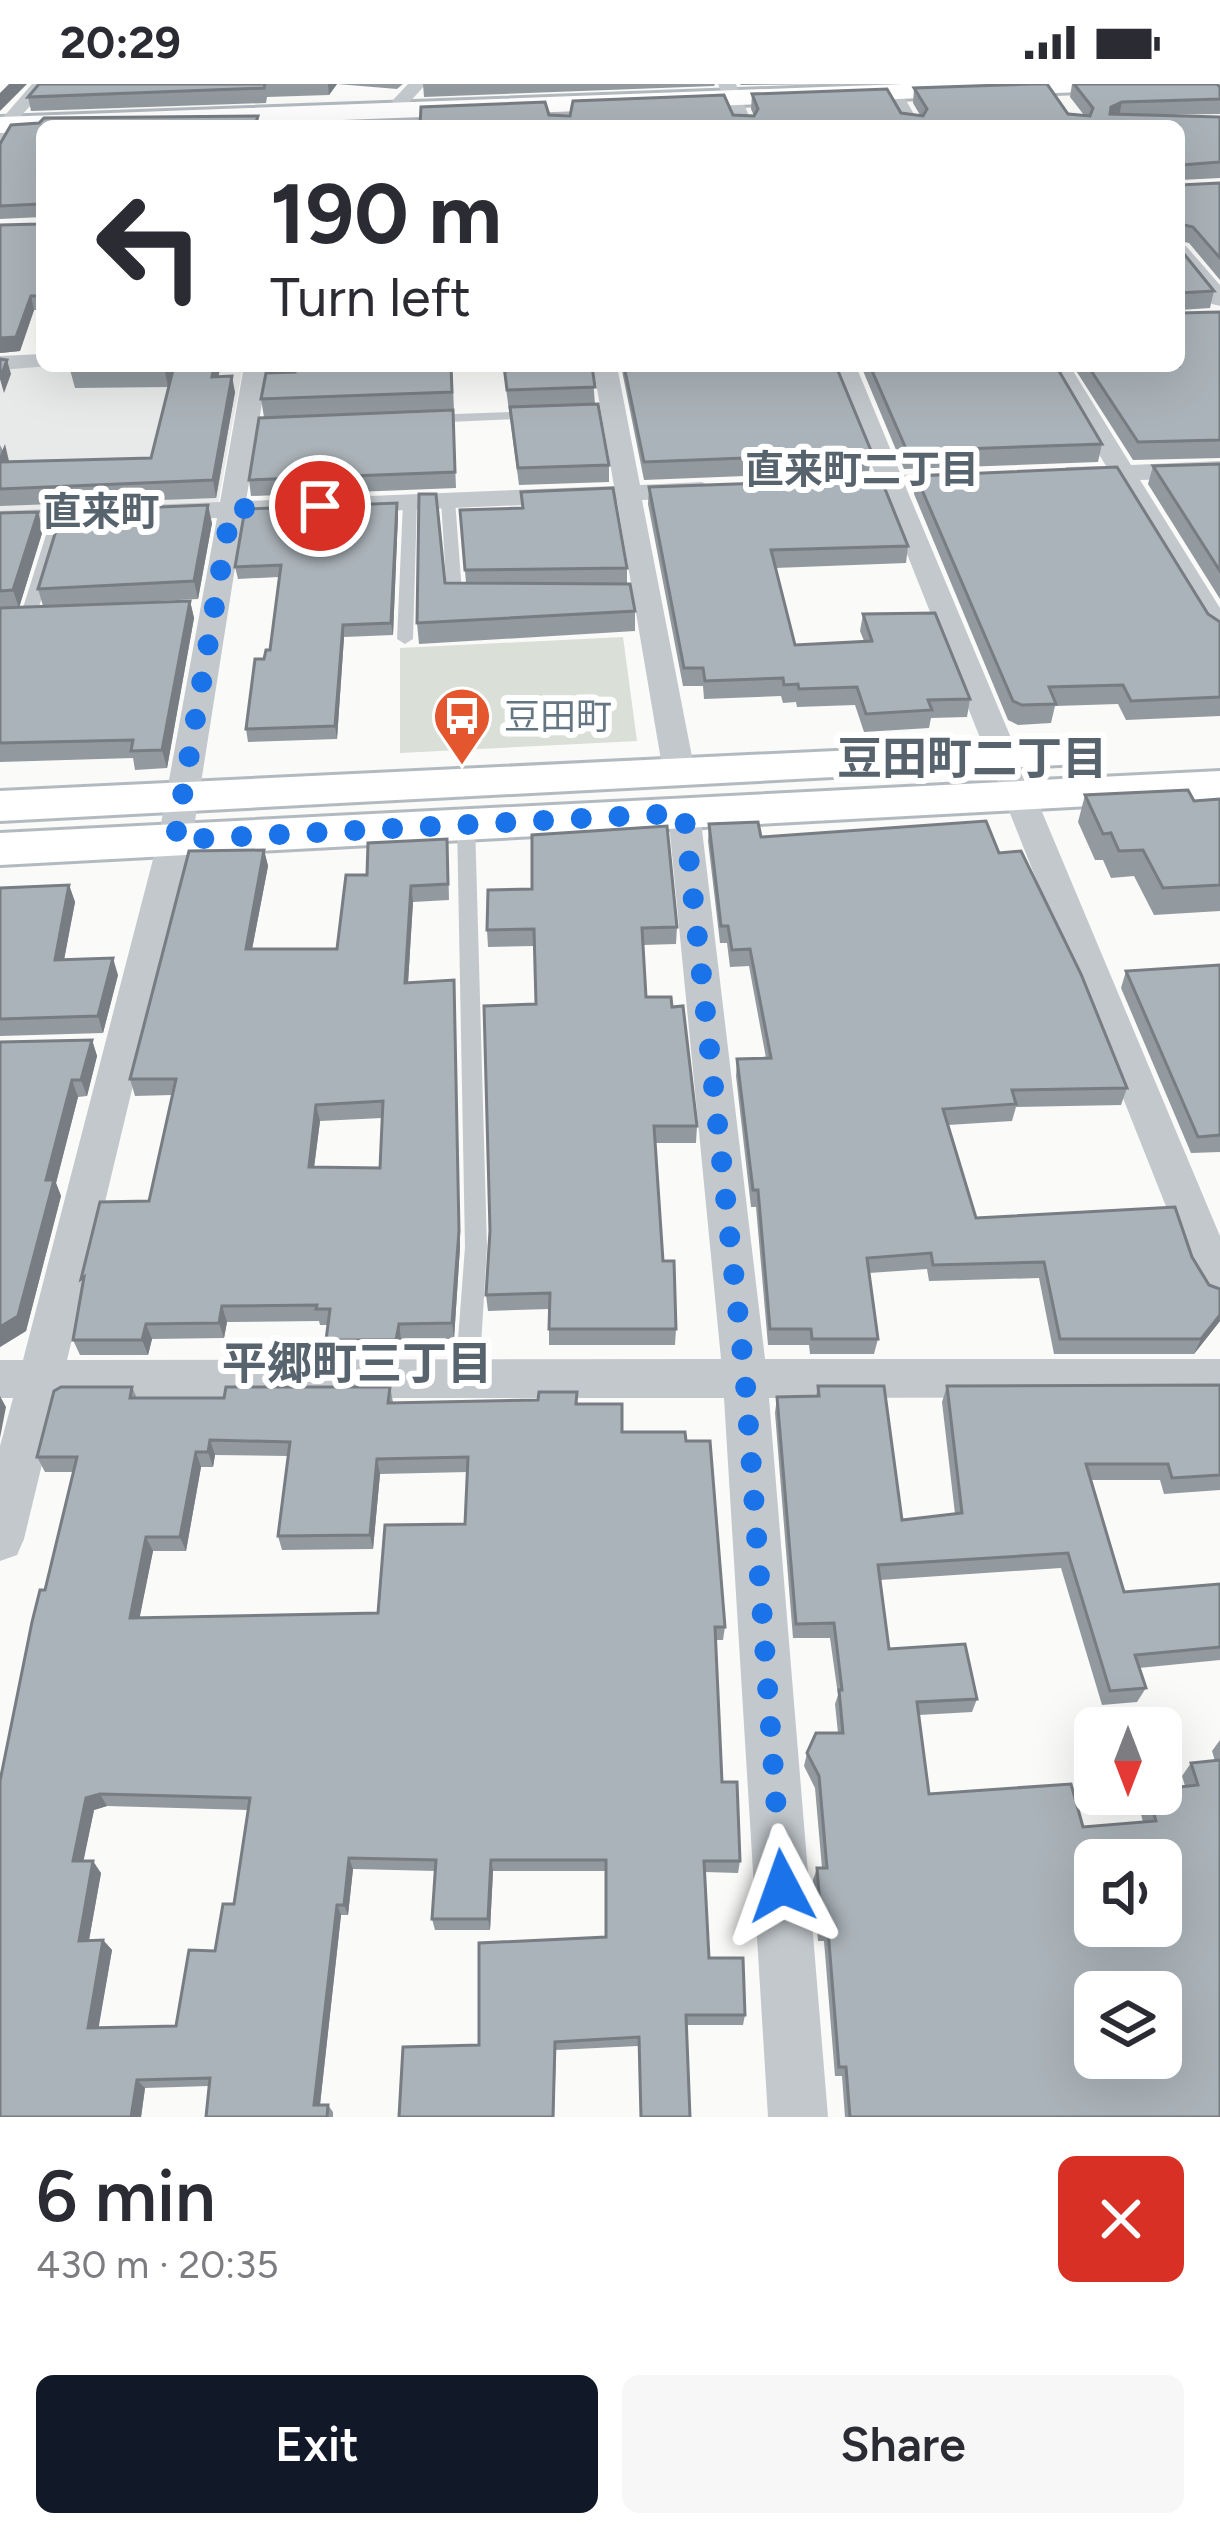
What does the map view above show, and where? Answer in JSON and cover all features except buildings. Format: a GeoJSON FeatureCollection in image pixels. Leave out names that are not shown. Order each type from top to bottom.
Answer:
{"type":"FeatureCollection","features":[{"type":"Feature","properties":{"kind":"street"},"geometry":{"type":"LineString","coordinates":[[4,123],[40,84]]}},
{"type":"Feature","properties":{"kind":"street"},"geometry":{"type":"LineString","coordinates":[[241,120],[559,115],[729,90],[849,84]]}},
{"type":"Feature","properties":{"kind":"street"},"geometry":{"type":"LineString","coordinates":[[43,120],[408,92],[892,91],[1108,84]]}},
{"type":"Feature","properties":{"kind":"street"},"geometry":{"type":"LineString","coordinates":[[1046,86],[1068,113]]}},
{"type":"Feature","properties":{"kind":"street"},"geometry":{"type":"LineString","coordinates":[[729,90],[742,120]]}},
{"type":"Feature","properties":{"kind":"street"},"geometry":{"type":"LineString","coordinates":[[892,91],[909,120]]}},
{"type":"Feature","properties":{"kind":"street"},"geometry":{"type":"LineString","coordinates":[[4,123],[36,121]]}},
{"type":"Feature","properties":{"kind":"street"},"geometry":{"type":"LineString","coordinates":[[4,123],[36,123]]}},
{"type":"Feature","properties":{"kind":"street"},"geometry":{"type":"LineString","coordinates":[[1185,257],[1220,299]]}},
{"type":"Feature","properties":{"kind":"street"},"geometry":{"type":"LineString","coordinates":[[0,363],[36,361]]}},
{"type":"Feature","properties":{"kind":"street"},"geometry":{"type":"LineString","coordinates":[[0,1539],[20,1378],[179,819],[202,608],[257,426],[256,372]]}},
{"type":"Feature","properties":{"kind":"street"},"geometry":{"type":"LineString","coordinates":[[605,372],[602,412],[628,493],[635,595],[681,792],[745,1378],[799,2117]]}},
{"type":"Feature","properties":{"kind":"street"},"geometry":{"type":"LineString","coordinates":[[846,372],[1220,1287]]}},
{"type":"Feature","properties":{"kind":"street"},"geometry":{"type":"LineString","coordinates":[[1062,372],[1220,631]]}},
{"type":"Feature","properties":{"kind":"street"},"geometry":{"type":"LineString","coordinates":[[1031,477],[1220,469]]}},
{"type":"Feature","properties":{"kind":"street"},"geometry":{"type":"LineString","coordinates":[[796,486],[984,479]]}},
{"type":"Feature","properties":{"kind":"street"},"geometry":{"type":"LineString","coordinates":[[0,519],[724,489]]}},
{"type":"Feature","properties":{"kind":"street"},"geometry":{"type":"LineString","coordinates":[[1013,776],[1220,746]]}},
{"type":"Feature","properties":{"kind":"street"},"geometry":{"type":"LineString","coordinates":[[0,849],[179,819],[681,792],[1013,776],[1220,784]]}},
{"type":"Feature","properties":{"kind":"street"},"geometry":{"type":"LineString","coordinates":[[0,806],[179,819],[466,823],[681,792]]}},
{"type":"Feature","properties":{"kind":"street"},"geometry":{"type":"LineString","coordinates":[[20,1378],[1220,1378]]}},
{"type":"Feature","properties":{"kind":"lane"},"geometry":{"type":"LineString","coordinates":[[406,420],[544,414]]}},
{"type":"Feature","properties":{"kind":"lane"},"geometry":{"type":"LineString","coordinates":[[448,500],[455,598],[479,597]]}},
{"type":"Feature","properties":{"kind":"lane"},"geometry":{"type":"LineString","coordinates":[[405,639],[410,502]]}},
{"type":"Feature","properties":{"kind":"lane"},"geometry":{"type":"LineString","coordinates":[[51,616],[21,617],[59,516]]}},
{"type":"Feature","properties":{"kind":"lane"},"geometry":{"type":"LineString","coordinates":[[466,823],[476,1247],[466,1378]]}},
{"type":"Feature","properties":{"kind":"shaded area"},"geometry":{"type":"Polygon","coordinates":[[[0,365],[36,365],[36,372],[242,372],[218,504],[0,512],[0,365]]]}},
{"type":"Feature","properties":{"kind":"shaded area"},"geometry":{"type":"Polygon","coordinates":[[[623,637],[637,741],[400,753],[400,648],[623,637]]]}},
{"type":"Feature","properties":{"kind":"place","name":"豆田町"},"geometry":{"type":"Point","coordinates":[462,767]}},
{"type":"Feature","properties":{"kind":"district","name":"直来町二丁目"},"geometry":{"type":"Point","coordinates":[862,469]}},
{"type":"Feature","properties":{"kind":"district","name":"直来町"},"geometry":{"type":"Point","coordinates":[101,511]}},
{"type":"Feature","properties":{"kind":"district","name":"豆田町二丁目"},"geometry":{"type":"Point","coordinates":[972,758]}},
{"type":"Feature","properties":{"kind":"district","name":"平郷町三丁目"},"geometry":{"type":"Point","coordinates":[357,1363]}},
{"type":"Feature","properties":{"kind":"route"},"geometry":{"type":"LineString","coordinates":[[320,506],[231,509],[175,840],[684,813],[745,1378],[782,1886]]}}]}
